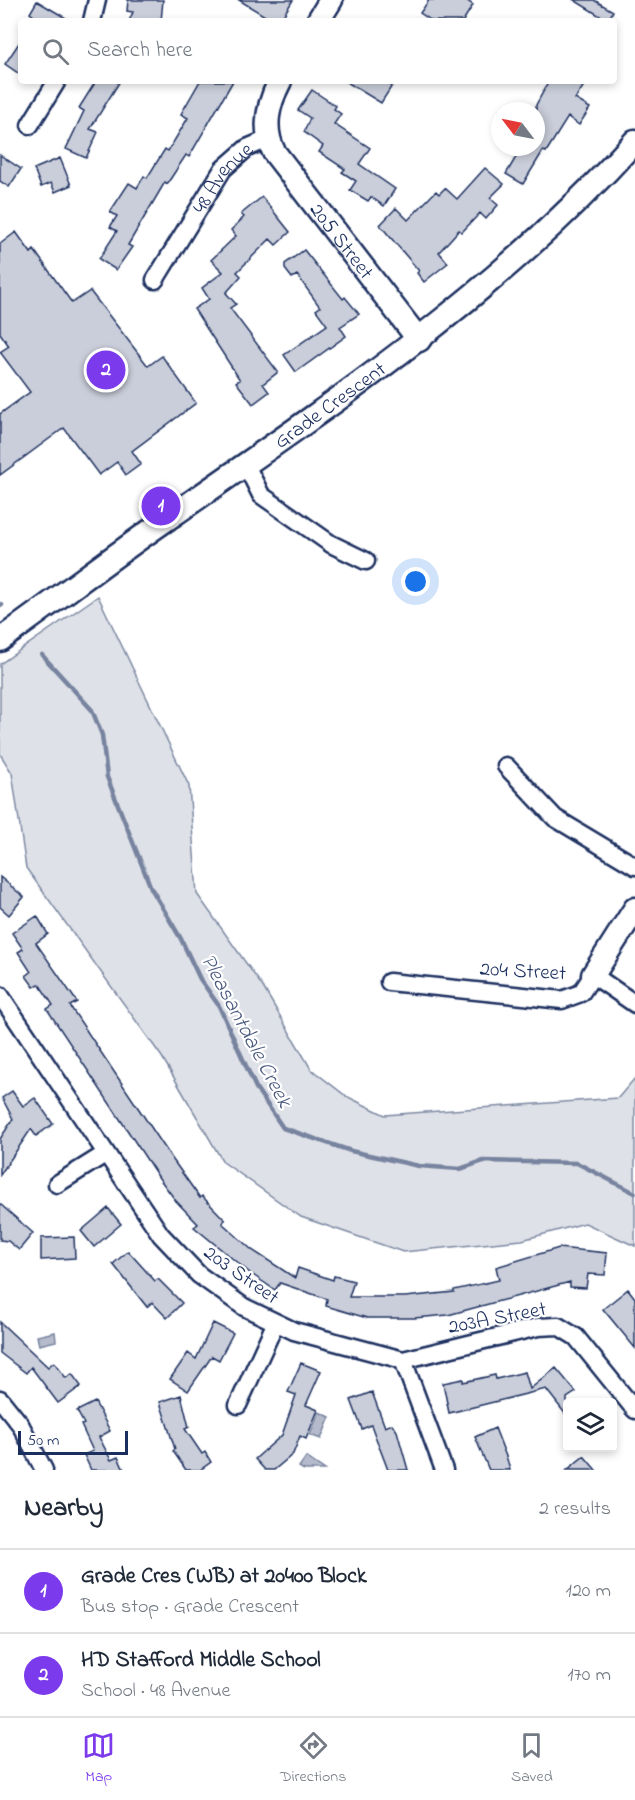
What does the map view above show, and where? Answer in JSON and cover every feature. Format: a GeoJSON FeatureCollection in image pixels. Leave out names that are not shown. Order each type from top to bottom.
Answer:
{"type":"FeatureCollection","features":[{"type":"Feature","properties":{"kind":"street"},"geometry":{"type":"LineString","coordinates":[[93,18],[97,0]]}},
{"type":"Feature","properties":{"kind":"street"},"geometry":{"type":"LineString","coordinates":[[320,18],[332,0]]}},
{"type":"Feature","properties":{"kind":"street"},"geometry":{"type":"LineString","coordinates":[[30,124],[55,84]]}},
{"type":"Feature","properties":{"kind":"street","name":"48 Avenue"},"geometry":{"type":"LineString","coordinates":[[155,280],[224,170],[247,148],[268,139],[268,112],[279,84]]}},
{"type":"Feature","properties":{"kind":"street","name":"205 Street"},"geometry":{"type":"LineString","coordinates":[[268,139],[283,165],[346,242],[419,340]]}},
{"type":"Feature","properties":{"kind":"street","name":"Grade Crescent"},"geometry":{"type":"LineString","coordinates":[[0,640],[341,399],[419,340],[508,268],[606,174],[635,141]]}},
{"type":"Feature","properties":{"kind":"street"},"geometry":{"type":"LineString","coordinates":[[246,465],[261,495],[331,544],[366,561]]}},
{"type":"Feature","properties":{"kind":"street"},"geometry":{"type":"LineString","coordinates":[[506,766],[555,818],[635,866]]}},
{"type":"Feature","properties":{"kind":"street"},"geometry":{"type":"LineString","coordinates":[[593,975],[635,909]]}},
{"type":"Feature","properties":{"kind":"street","name":"204 Street"},"geometry":{"type":"LineString","coordinates":[[389,982],[562,1000],[581,993],[593,975],[635,1004]]}},
{"type":"Feature","properties":{"kind":"street","name":"203 Street"},"geometry":{"type":"LineString","coordinates":[[0,995],[105,1154],[161,1234],[188,1264],[218,1290],[275,1324],[312,1337],[402,1360]]}},
{"type":"Feature","properties":{"kind":"street"},"geometry":{"type":"LineString","coordinates":[[57,1184],[105,1154]]}},
{"type":"Feature","properties":{"kind":"street"},"geometry":{"type":"LineString","coordinates":[[238,1405],[275,1324]]}},
{"type":"Feature","properties":{"kind":"street","name":"203A Street"},"geometry":{"type":"LineString","coordinates":[[402,1360],[538,1327],[558,1326],[576,1337],[635,1410]]}},
{"type":"Feature","properties":{"kind":"street"},"geometry":{"type":"LineString","coordinates":[[402,1360],[444,1470]]}},
{"type":"Feature","properties":{"kind":"street"},"geometry":{"type":"LineString","coordinates":[[0,1399],[20,1424],[44,1470]]}},
{"type":"Feature","properties":{"kind":"shaded area"},"geometry":{"type":"Polygon","coordinates":[[[98,596],[189,786],[197,894],[263,987],[311,1069],[346,1096],[385,1115],[618,1098],[635,1078],[635,1246],[585,1223],[522,1240],[403,1252],[301,1217],[223,1162],[162,1057],[26,868],[12,773],[0,754],[0,664],[98,596]]]}},
{"type":"Feature","properties":{"kind":"water"},"geometry":{"type":"Polygon","coordinates":[[[55,1332],[56,1341],[39,1345],[37,1336],[55,1332]]]}},
{"type":"Feature","properties":{"kind":"water"},"geometry":{"type":"Polygon","coordinates":[[[319,1412],[330,1417],[321,1439],[310,1435],[319,1412]]]}},
{"type":"Feature","properties":{"kind":"water"},"geometry":{"type":"Polygon","coordinates":[[[306,1457],[325,1470],[304,1470],[299,1467],[306,1457]]]}},
{"type":"Feature","properties":{"kind":"building"},"geometry":{"type":"Polygon","coordinates":[[[128,0],[163,0],[161,18],[130,18],[133,12],[127,11],[128,0]]]}},
{"type":"Feature","properties":{"kind":"building"},"geometry":{"type":"Polygon","coordinates":[[[239,0],[293,0],[282,18],[268,18],[239,0]]]}},
{"type":"Feature","properties":{"kind":"building"},"geometry":{"type":"Polygon","coordinates":[[[429,0],[466,0],[473,5],[465,18],[428,18],[420,13],[429,0]]]}},
{"type":"Feature","properties":{"kind":"building"},"geometry":{"type":"Polygon","coordinates":[[[574,0],[594,0],[613,11],[610,18],[603,18],[574,0]]]}},
{"type":"Feature","properties":{"kind":"building"},"geometry":{"type":"Polygon","coordinates":[[[37,1],[66,18],[34,18],[30,13],[37,1]]]}},
{"type":"Feature","properties":{"kind":"building"},"geometry":{"type":"Polygon","coordinates":[[[18,44],[18,73],[5,64],[18,44]]]}},
{"type":"Feature","properties":{"kind":"building"},"geometry":{"type":"Polygon","coordinates":[[[94,84],[118,84],[90,129],[98,132],[86,158],[66,149],[84,111],[79,108],[94,84]]]}},
{"type":"Feature","properties":{"kind":"building"},"geometry":{"type":"Polygon","coordinates":[[[198,84],[231,84],[189,157],[186,155],[167,184],[165,182],[128,245],[132,247],[116,270],[99,259],[117,231],[110,227],[117,216],[110,212],[129,183],[137,188],[144,176],[147,178],[165,149],[168,151],[188,118],[181,114],[198,84]]]}},
{"type":"Feature","properties":{"kind":"building"},"geometry":{"type":"Polygon","coordinates":[[[350,84],[393,84],[381,103],[350,84]]]}},
{"type":"Feature","properties":{"kind":"building"},"geometry":{"type":"Polygon","coordinates":[[[547,84],[578,84],[583,87],[575,99],[590,108],[579,125],[568,117],[546,152],[545,102],[538,102],[547,84]]]}},
{"type":"Feature","properties":{"kind":"building"},"geometry":{"type":"Polygon","coordinates":[[[312,90],[336,106],[334,109],[341,114],[334,124],[370,148],[359,164],[395,189],[384,206],[371,197],[368,201],[350,190],[356,181],[342,172],[345,169],[319,152],[323,146],[304,132],[310,118],[298,110],[312,90]]]}},
{"type":"Feature","properties":{"kind":"building"},"geometry":{"type":"Polygon","coordinates":[[[0,155],[21,169],[9,187],[0,181],[0,155]]]}},
{"type":"Feature","properties":{"kind":"building"},"geometry":{"type":"Polygon","coordinates":[[[517,156],[540,156],[523,184],[506,174],[517,156]]]}},
{"type":"Feature","properties":{"kind":"building"},"geometry":{"type":"Polygon","coordinates":[[[60,158],[71,185],[55,192],[51,183],[41,187],[34,169],[60,158]]]}},
{"type":"Feature","properties":{"kind":"building"},"geometry":{"type":"Polygon","coordinates":[[[485,168],[504,184],[490,198],[498,205],[486,219],[480,213],[462,232],[459,230],[439,252],[448,263],[424,282],[417,273],[419,271],[380,225],[396,208],[408,220],[436,191],[439,194],[445,188],[457,199],[485,168]]]}},
{"type":"Feature","properties":{"kind":"building"},"geometry":{"type":"Polygon","coordinates":[[[262,197],[290,232],[276,245],[270,239],[237,272],[241,276],[226,293],[236,304],[230,308],[278,372],[263,384],[269,392],[253,404],[236,382],[240,380],[194,309],[209,299],[202,288],[223,272],[211,260],[236,236],[231,230],[244,217],[241,214],[262,197]]]}},
{"type":"Feature","properties":{"kind":"building"},"geometry":{"type":"Polygon","coordinates":[[[16,232],[31,253],[34,250],[72,303],[90,291],[148,366],[162,356],[196,403],[132,451],[141,464],[126,475],[117,462],[99,475],[64,428],[0,475],[0,414],[30,392],[0,352],[9,346],[0,333],[0,244],[16,232]]]}},
{"type":"Feature","properties":{"kind":"building"},"geometry":{"type":"Polygon","coordinates":[[[304,250],[343,299],[345,297],[359,314],[340,327],[346,336],[296,372],[284,355],[327,325],[316,310],[320,307],[297,275],[292,278],[285,269],[285,264],[304,250]]]}},
{"type":"Feature","properties":{"kind":"building"},"geometry":{"type":"Polygon","coordinates":[[[0,877],[24,897],[9,915],[0,907],[0,877]]]}},
{"type":"Feature","properties":{"kind":"building"},"geometry":{"type":"Polygon","coordinates":[[[37,916],[48,934],[36,943],[77,1002],[70,1006],[200,1198],[202,1196],[225,1220],[222,1223],[252,1250],[295,1278],[298,1268],[333,1280],[334,1276],[354,1281],[349,1297],[405,1297],[454,1292],[454,1290],[499,1280],[496,1267],[559,1248],[607,1253],[605,1275],[588,1274],[586,1288],[570,1287],[570,1282],[448,1315],[414,1318],[367,1318],[326,1306],[327,1299],[280,1283],[275,1290],[250,1273],[194,1227],[198,1224],[176,1201],[159,1178],[47,1009],[53,1005],[39,984],[34,987],[26,976],[31,972],[18,952],[23,949],[12,933],[37,916]]]}},
{"type":"Feature","properties":{"kind":"building"},"geometry":{"type":"Polygon","coordinates":[[[12,1091],[23,1106],[35,1098],[53,1124],[36,1136],[31,1129],[0,1175],[0,1139],[13,1119],[2,1098],[12,1091]]]}},
{"type":"Feature","properties":{"kind":"building"},"geometry":{"type":"Polygon","coordinates":[[[0,1204],[33,1233],[19,1250],[8,1241],[0,1240],[0,1204]]]}},
{"type":"Feature","properties":{"kind":"building"},"geometry":{"type":"Polygon","coordinates":[[[108,1208],[121,1224],[94,1247],[81,1231],[108,1208]]]}},
{"type":"Feature","properties":{"kind":"building"},"geometry":{"type":"Polygon","coordinates":[[[74,1237],[75,1258],[41,1260],[41,1238],[74,1237]]]}},
{"type":"Feature","properties":{"kind":"building"},"geometry":{"type":"Polygon","coordinates":[[[128,1251],[155,1281],[158,1279],[182,1303],[167,1318],[152,1302],[147,1307],[113,1264],[128,1251]]]}},
{"type":"Feature","properties":{"kind":"building"},"geometry":{"type":"Polygon","coordinates":[[[628,1289],[635,1298],[635,1348],[603,1309],[628,1289]]]}},
{"type":"Feature","properties":{"kind":"building"},"geometry":{"type":"Polygon","coordinates":[[[0,1322],[48,1367],[54,1362],[66,1378],[72,1374],[81,1386],[58,1403],[31,1367],[26,1373],[0,1353],[0,1322]]]}},
{"type":"Feature","properties":{"kind":"building"},"geometry":{"type":"Polygon","coordinates":[[[213,1323],[233,1333],[219,1360],[212,1356],[188,1391],[170,1379],[188,1353],[196,1359],[213,1323]]]}},
{"type":"Feature","properties":{"kind":"building"},"geometry":{"type":"Polygon","coordinates":[[[301,1363],[321,1371],[306,1405],[318,1410],[306,1439],[300,1436],[293,1454],[274,1470],[265,1470],[255,1459],[282,1435],[296,1395],[288,1392],[301,1363]]]}},
{"type":"Feature","properties":{"kind":"building"},"geometry":{"type":"Polygon","coordinates":[[[556,1368],[576,1392],[563,1398],[563,1411],[546,1389],[449,1413],[443,1383],[463,1379],[463,1382],[495,1375],[496,1379],[525,1372],[530,1389],[556,1368]]]}},
{"type":"Feature","properties":{"kind":"building"},"geometry":{"type":"Polygon","coordinates":[[[372,1392],[385,1427],[392,1424],[397,1431],[408,1470],[388,1470],[371,1425],[362,1429],[351,1400],[372,1392]]]}},
{"type":"Feature","properties":{"kind":"building"},"geometry":{"type":"Polygon","coordinates":[[[181,1395],[189,1427],[185,1429],[202,1454],[205,1452],[211,1462],[200,1470],[186,1470],[173,1451],[175,1449],[160,1402],[181,1395]]]}},
{"type":"Feature","properties":{"kind":"building"},"geometry":{"type":"Polygon","coordinates":[[[95,1402],[110,1431],[99,1437],[111,1460],[118,1457],[124,1470],[91,1470],[84,1455],[93,1451],[77,1411],[95,1402]]]}},
{"type":"Feature","properties":{"kind":"building"},"geometry":{"type":"Polygon","coordinates":[[[495,1428],[510,1470],[489,1470],[475,1437],[495,1428]]]}},
{"type":"Feature","properties":{"kind":"building"},"geometry":{"type":"Polygon","coordinates":[[[584,1456],[596,1470],[567,1470],[584,1456]]]}},
{"type":"Feature","properties":{"kind":"waterway","name":"Pleasantdale Creek"},"geometry":{"type":"LineString","coordinates":[[42,655],[92,710],[102,735],[107,777],[151,888],[181,939],[200,979],[219,1006],[256,1088],[283,1128],[351,1151],[419,1166],[460,1169],[483,1161],[577,1163],[635,1193]]}},
{"type":"Feature","properties":{"kind":"place","name":"HD Stafford Middle School"},"geometry":{"type":"Point","coordinates":[106,370]}},
{"type":"Feature","properties":{"kind":"place","name":"Grade Cres (WB) at 20400 Block"},"geometry":{"type":"Point","coordinates":[161,506]}}]}
